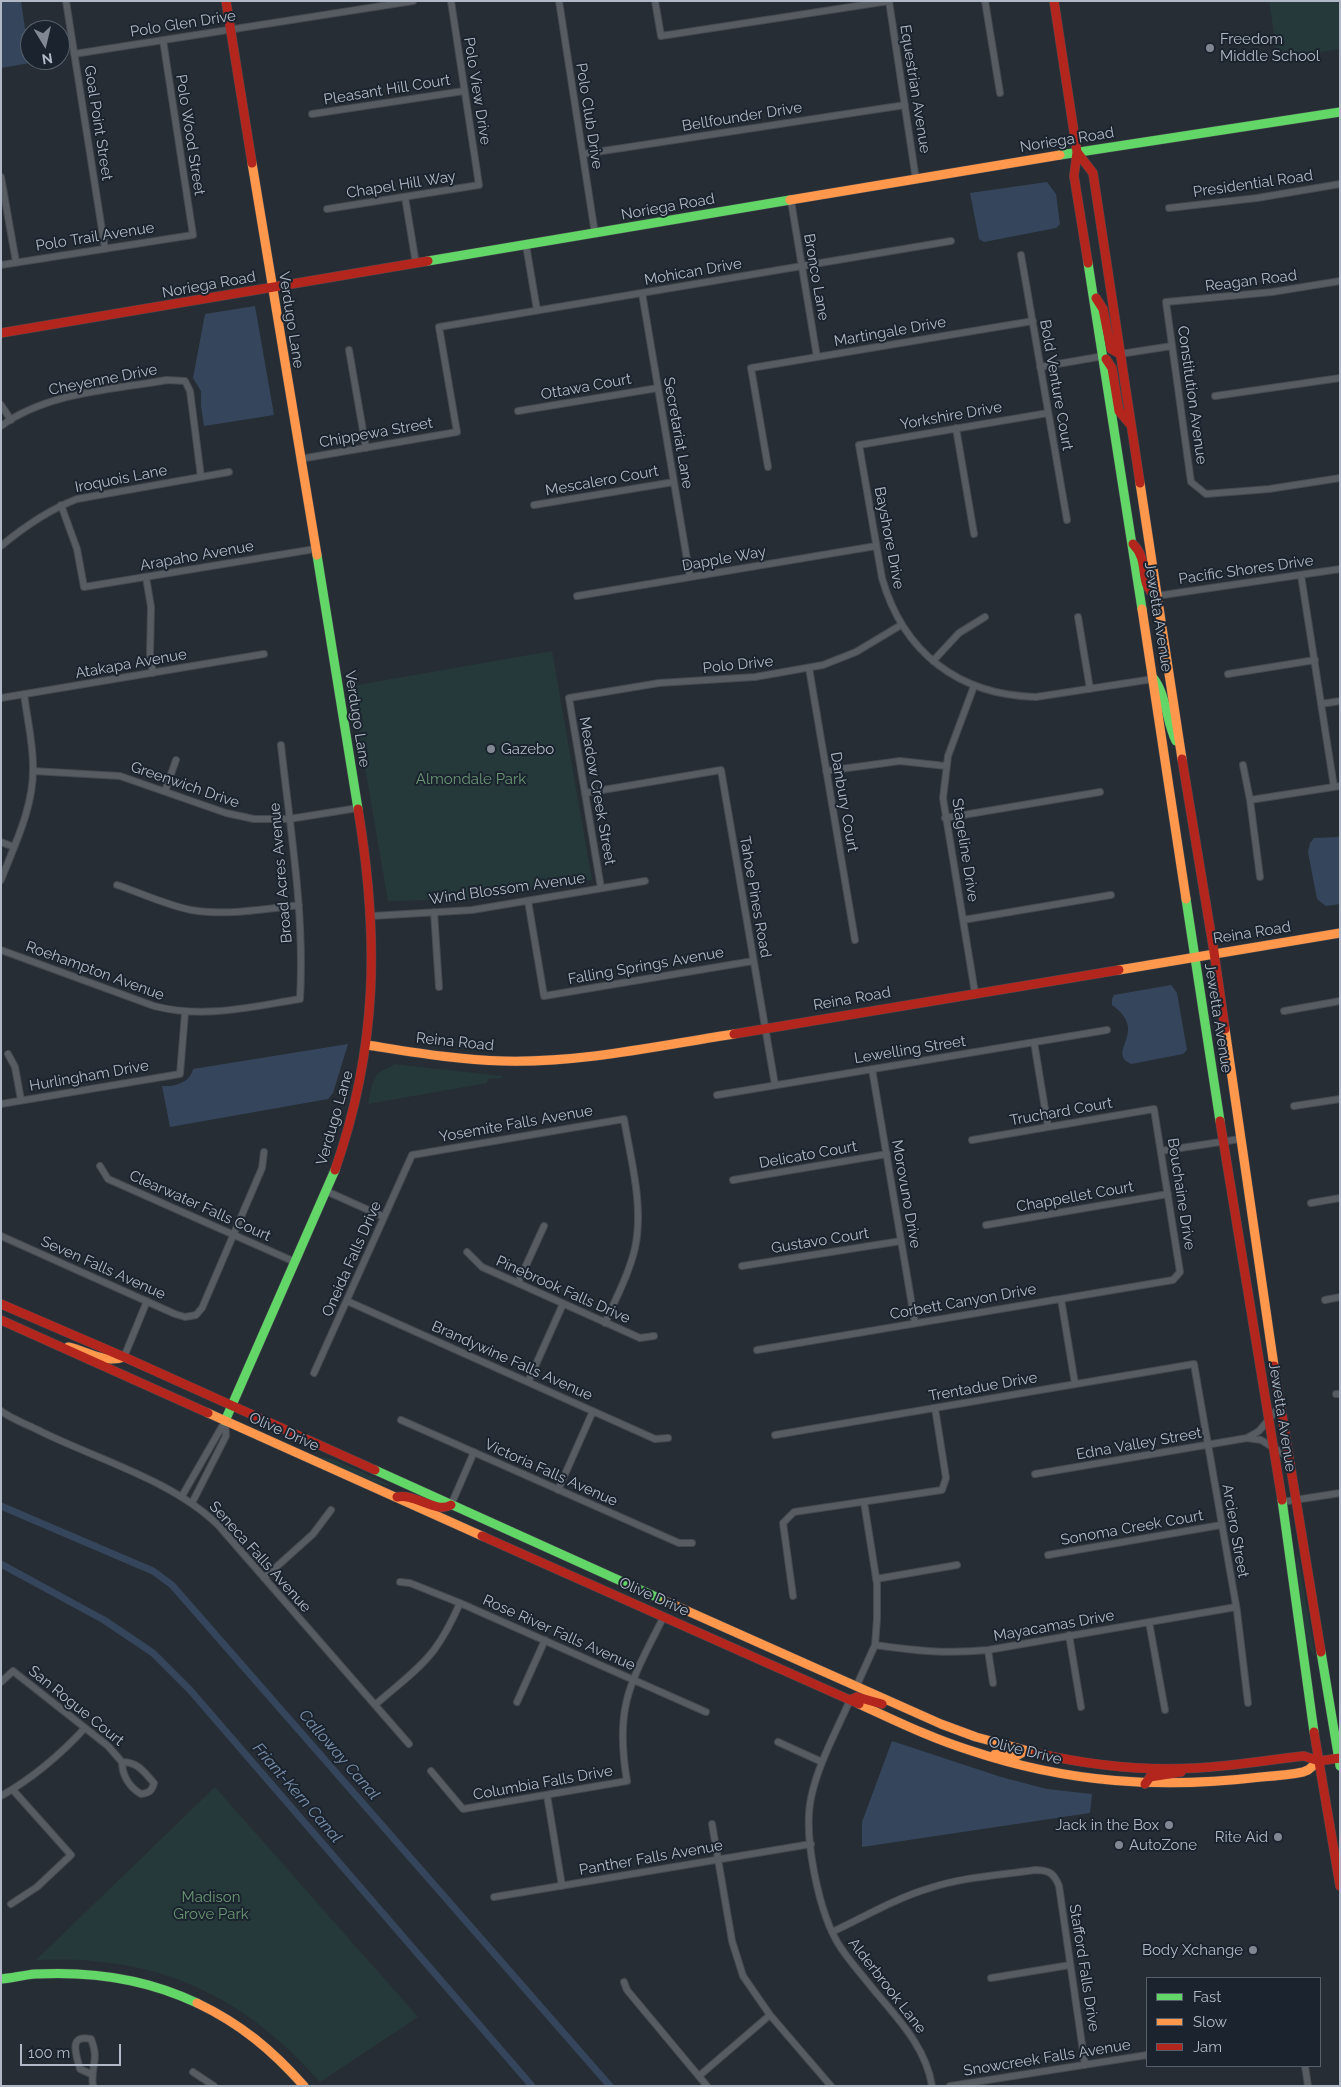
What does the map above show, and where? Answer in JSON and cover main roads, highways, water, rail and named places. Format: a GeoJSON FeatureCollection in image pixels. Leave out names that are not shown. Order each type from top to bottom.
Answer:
{"type":"FeatureCollection","features":[{"type":"Feature","properties":{"kind":"water"},"geometry":{"type":"Polygon","coordinates":[[[1,1],[21,1],[24,20],[20,20],[20,65],[1,68],[1,1]]]}},
{"type":"Feature","properties":{"kind":"water"},"geometry":{"type":"Polygon","coordinates":[[[1047,182],[1056,194],[1060,224],[1056,228],[984,242],[979,239],[970,193],[1047,182]]]}},
{"type":"Feature","properties":{"kind":"water"},"geometry":{"type":"Polygon","coordinates":[[[255,306],[274,415],[204,426],[201,391],[193,378],[205,314],[255,306]]]}},
{"type":"Feature","properties":{"kind":"water"},"geometry":{"type":"Polygon","coordinates":[[[1340,837],[1340,904],[1326,906],[1317,899],[1308,852],[1310,843],[1314,838],[1340,837]]]}},
{"type":"Feature","properties":{"kind":"water"},"geometry":{"type":"Polygon","coordinates":[[[1171,985],[1177,993],[1187,1050],[1183,1054],[1131,1064],[1123,1056],[1128,1030],[1127,1022],[1122,1014],[1112,1005],[1114,995],[1171,985]]]}},
{"type":"Feature","properties":{"kind":"water"},"geometry":{"type":"Polygon","coordinates":[[[348,1044],[333,1093],[328,1099],[170,1127],[162,1086],[171,1086],[185,1081],[189,1078],[193,1069],[348,1044]]]}},
{"type":"Feature","properties":{"kind":"water"},"geometry":{"type":"Polygon","coordinates":[[[892,1741],[1001,1777],[1047,1789],[1092,1794],[1090,1813],[862,1847],[862,1822],[892,1741]]]}},
{"type":"Feature","properties":{"kind":"waterway","name":"Calloway Canal"},"geometry":{"type":"LineString","coordinates":[[1,1506],[153,1571],[172,1585],[610,2086]]}},
{"type":"Feature","properties":{"kind":"waterway","name":"Friant-Kern Canal"},"geometry":{"type":"LineString","coordinates":[[1,1564],[104,1620],[153,1653],[190,1690],[532,2086]]}},
{"type":"Feature","properties":{"kind":"place","name":"Freedom Middle School"},"geometry":{"type":"Point","coordinates":[1210,48]}},
{"type":"Feature","properties":{"kind":"place","name":"Gazebo"},"geometry":{"type":"Point","coordinates":[491,749]}},
{"type":"Feature","properties":{"kind":"place","name":"Jack in the Box"},"geometry":{"type":"Point","coordinates":[1169,1825]}},
{"type":"Feature","properties":{"kind":"place","name":"Rite Aid"},"geometry":{"type":"Point","coordinates":[1278,1837]}},
{"type":"Feature","properties":{"kind":"place","name":"AutoZone"},"geometry":{"type":"Point","coordinates":[1119,1845]}},
{"type":"Feature","properties":{"kind":"place","name":"Body Xchange"},"geometry":{"type":"Point","coordinates":[1253,1950]}},
{"type":"Feature","properties":{"kind":"park label","name":"Almondale Park"},"geometry":{"type":"Point","coordinates":[471,779]}},
{"type":"Feature","properties":{"kind":"park label","name":"Madison Grove Park"},"geometry":{"type":"Point","coordinates":[211,1906]}}]}
